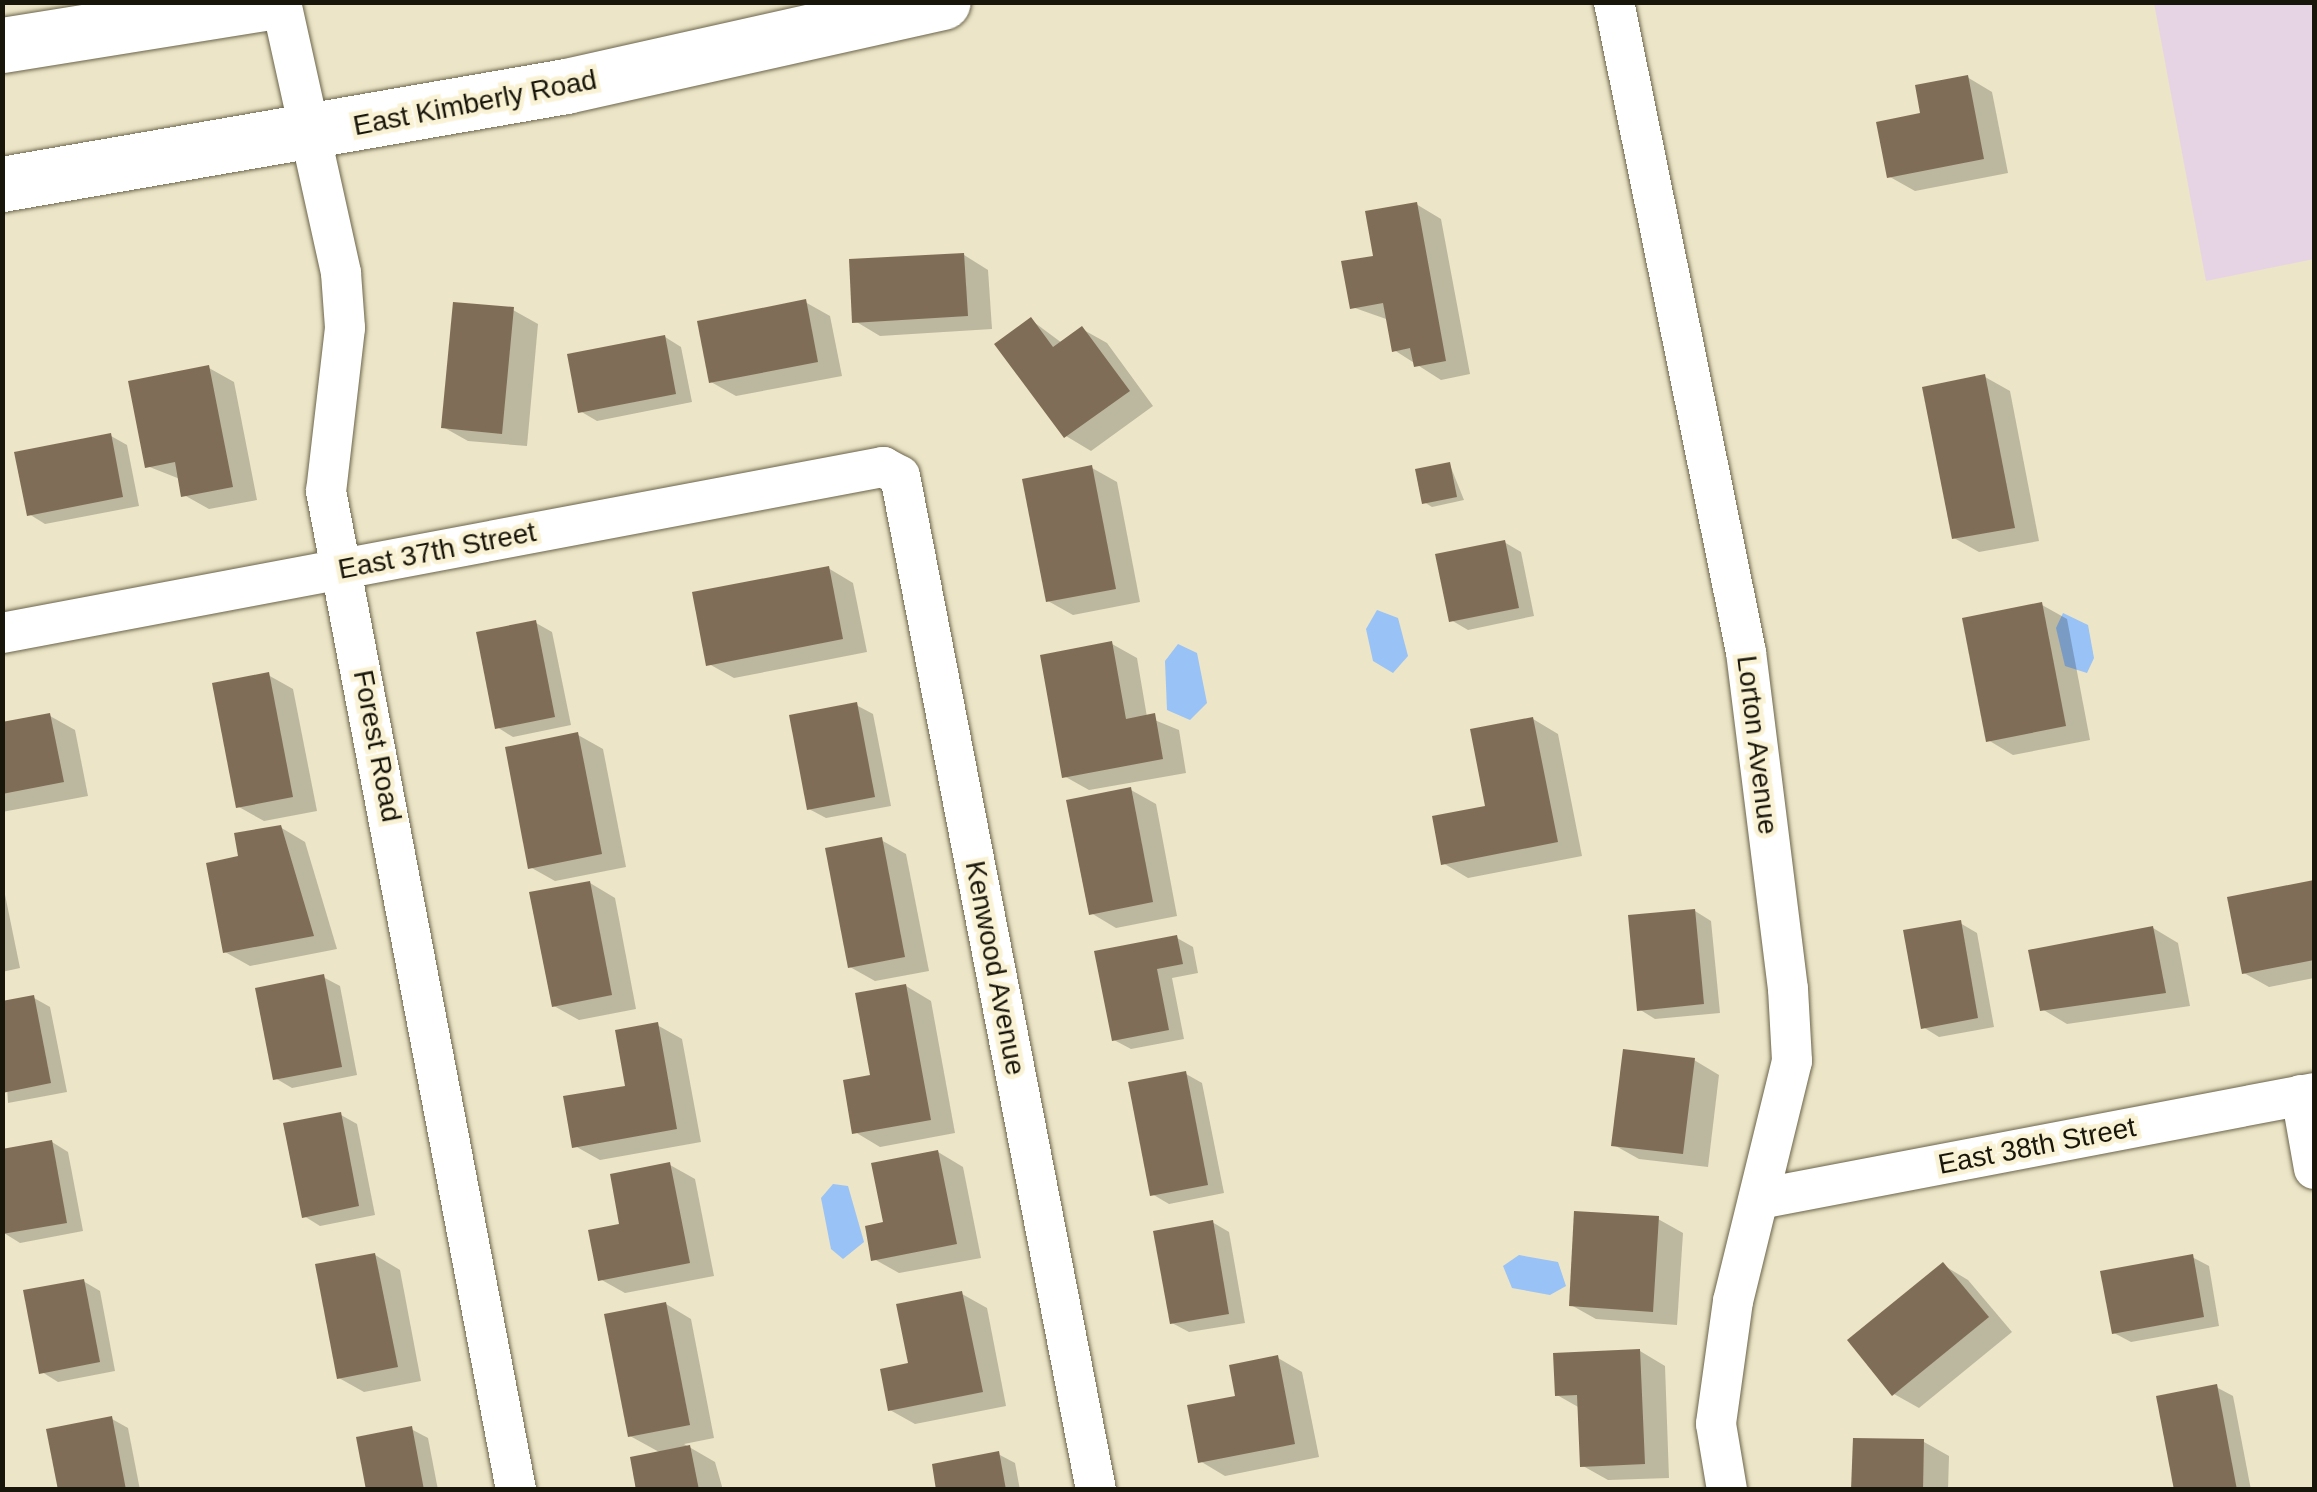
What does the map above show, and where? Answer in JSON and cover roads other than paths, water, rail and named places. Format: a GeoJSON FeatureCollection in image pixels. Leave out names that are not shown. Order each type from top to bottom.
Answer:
{"type":"FeatureCollection","features":[{"type":"Feature","properties":{"kind":"main road"},"geometry":{"type":"LineString","coordinates":[[2,45],[269,2]]}},
{"type":"Feature","properties":{"kind":"main road","name":"East Kimberly Road"},"geometry":{"type":"LineString","coordinates":[[2,184],[312,135],[944,2]]}},
{"type":"Feature","properties":{"kind":"street","name":"Forest Road"},"geometry":{"type":"LineString","coordinates":[[282,2],[342,291],[326,491],[516,1490]]}},
{"type":"Feature","properties":{"kind":"street","name":"Lorton Avenue"},"geometry":{"type":"LineString","coordinates":[[1614,2],[1746,652],[1784,949],[1792,1061],[1759,1199],[1716,1424],[1727,1490]]}},
{"type":"Feature","properties":{"kind":"street","name":"East 37th Street"},"geometry":{"type":"LineString","coordinates":[[2,634],[872,469]]}},
{"type":"Feature","properties":{"kind":"street","name":"Kenwood Avenue"},"geometry":{"type":"LineString","coordinates":[[872,469],[900,476],[1096,1490]]}},
{"type":"Feature","properties":{"kind":"street","name":"East 38th Street"},"geometry":{"type":"LineString","coordinates":[[1759,1199],[2308,1094]]}},
{"type":"Feature","properties":{"kind":"street"},"geometry":{"type":"LineString","coordinates":[[2308,1094],[2314,1169]]}},
{"type":"Feature","properties":{"kind":"water"},"geometry":{"type":"Polygon","coordinates":[[[1377,610],[1398,618],[1408,656],[1393,673],[1373,661],[1366,629],[1377,610]]]}},
{"type":"Feature","properties":{"kind":"water"},"geometry":{"type":"Polygon","coordinates":[[[2063,613],[2088,625],[2094,658],[2087,673],[2065,666],[2056,628],[2063,613]]]}},
{"type":"Feature","properties":{"kind":"water"},"geometry":{"type":"Polygon","coordinates":[[[1178,644],[1197,653],[1207,703],[1190,720],[1167,710],[1165,661],[1178,644]]]}},
{"type":"Feature","properties":{"kind":"water"},"geometry":{"type":"Polygon","coordinates":[[[833,1184],[848,1186],[864,1242],[843,1259],[831,1249],[821,1198],[833,1184]]]}},
{"type":"Feature","properties":{"kind":"water"},"geometry":{"type":"Polygon","coordinates":[[[1519,1255],[1558,1262],[1566,1286],[1550,1295],[1512,1288],[1503,1266],[1519,1255]]]}}]}
